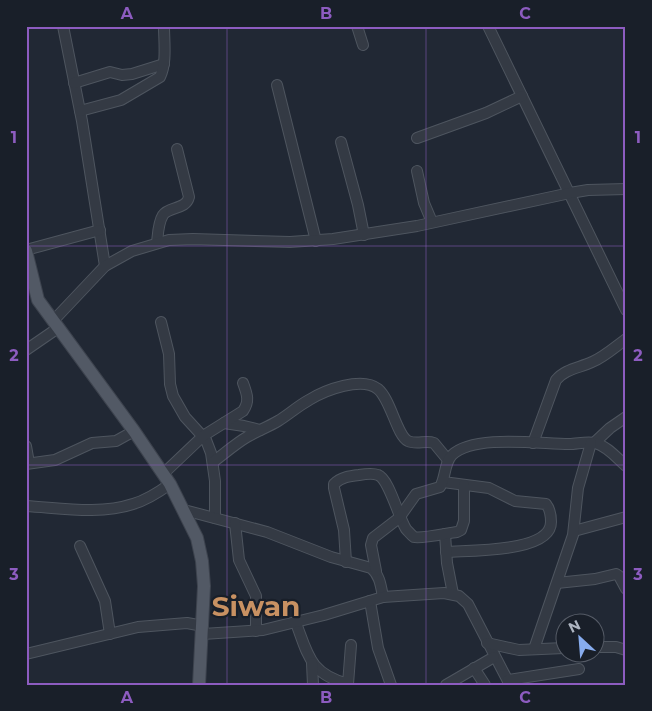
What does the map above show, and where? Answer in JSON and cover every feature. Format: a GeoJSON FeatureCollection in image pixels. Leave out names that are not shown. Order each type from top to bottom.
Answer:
{"type":"FeatureCollection","features":[{"type":"Feature","properties":{"kind":"main road"},"geometry":{"type":"LineString","coordinates":[[26,251],[30,280],[38,300],[167,479],[197,538],[202,561],[204,586],[199,685]]}},
{"type":"Feature","properties":{"kind":"street"},"geometry":{"type":"LineString","coordinates":[[63,26],[80,111],[105,266]]}},
{"type":"Feature","properties":{"kind":"street"},"geometry":{"type":"LineString","coordinates":[[80,111],[129,96],[160,77],[164,64],[164,26]]}},
{"type":"Feature","properties":{"kind":"street"},"geometry":{"type":"LineString","coordinates":[[357,26],[363,45]]}},
{"type":"Feature","properties":{"kind":"street"},"geometry":{"type":"LineString","coordinates":[[488,26],[626,310]]}},
{"type":"Feature","properties":{"kind":"street"},"geometry":{"type":"LineString","coordinates":[[74,83],[110,72],[122,75],[132,74],[164,64]]}},
{"type":"Feature","properties":{"kind":"street"},"geometry":{"type":"LineString","coordinates":[[277,85],[316,241]]}},
{"type":"Feature","properties":{"kind":"street"},"geometry":{"type":"LineString","coordinates":[[417,138],[486,113],[522,96]]}},
{"type":"Feature","properties":{"kind":"street"},"geometry":{"type":"LineString","coordinates":[[341,142],[358,204],[364,235]]}},
{"type":"Feature","properties":{"kind":"street"},"geometry":{"type":"LineString","coordinates":[[156,243],[162,216],[167,211],[188,202],[189,197],[177,149]]}},
{"type":"Feature","properties":{"kind":"street"},"geometry":{"type":"LineString","coordinates":[[417,171],[424,203],[432,222]]}},
{"type":"Feature","properties":{"kind":"street"},"geometry":{"type":"LineString","coordinates":[[26,350],[56,324],[105,266],[132,251],[156,243],[180,239],[316,241],[364,235],[570,193],[588,190],[626,189]]}},
{"type":"Feature","properties":{"kind":"street"},"geometry":{"type":"LineString","coordinates":[[26,251],[100,230]]}},
{"type":"Feature","properties":{"kind":"street"},"geometry":{"type":"LineString","coordinates":[[161,322],[169,354],[170,384],[173,396],[185,417],[203,436],[209,446],[215,481],[215,518]]}},
{"type":"Feature","properties":{"kind":"street"},"geometry":{"type":"LineString","coordinates":[[533,443],[559,376],[569,370],[593,362],[626,340]]}},
{"type":"Feature","properties":{"kind":"street"},"geometry":{"type":"LineString","coordinates":[[26,506],[87,510],[122,507],[149,498],[203,436],[238,414],[246,406],[248,400],[242,384]]}},
{"type":"Feature","properties":{"kind":"street"},"geometry":{"type":"LineString","coordinates":[[213,462],[240,441],[275,423],[316,396],[350,385],[365,384],[377,388],[384,396],[404,438],[411,443],[434,443],[448,460]]}},
{"type":"Feature","properties":{"kind":"street"},"geometry":{"type":"LineString","coordinates":[[534,649],[574,531],[578,488],[593,443],[626,417]]}},
{"type":"Feature","properties":{"kind":"street"},"geometry":{"type":"LineString","coordinates":[[224,423],[260,430]]}},
{"type":"Feature","properties":{"kind":"street"},"geometry":{"type":"LineString","coordinates":[[26,446],[28,464],[55,460],[92,443],[116,440],[134,431]]}},
{"type":"Feature","properties":{"kind":"street"},"geometry":{"type":"LineString","coordinates":[[383,597],[371,545],[373,538],[399,518],[416,494],[437,489],[443,482],[448,460],[457,451],[480,444],[500,441],[593,443],[607,449],[626,466]]}},
{"type":"Feature","properties":{"kind":"street"},"geometry":{"type":"LineString","coordinates":[[346,562],[344,530],[334,488],[334,484],[338,481],[365,474],[382,477],[389,487],[399,518],[412,536],[416,537],[457,532],[463,528],[464,486]]}},
{"type":"Feature","properties":{"kind":"street"},"geometry":{"type":"LineString","coordinates":[[443,482],[495,490],[522,502],[546,504],[551,518],[550,530],[542,537],[524,546],[446,552]]}},
{"type":"Feature","properties":{"kind":"street"},"geometry":{"type":"LineString","coordinates":[[184,510],[267,532],[331,558],[372,568],[376,571]]}},
{"type":"Feature","properties":{"kind":"street"},"geometry":{"type":"LineString","coordinates":[[574,531],[626,517]]}},
{"type":"Feature","properties":{"kind":"street"},"geometry":{"type":"LineString","coordinates":[[235,523],[239,560],[255,590],[256,631]]}},
{"type":"Feature","properties":{"kind":"street"},"geometry":{"type":"LineString","coordinates":[[445,534],[452,594]]}},
{"type":"Feature","properties":{"kind":"street"},"geometry":{"type":"LineString","coordinates":[[80,546],[105,601],[110,634]]}},
{"type":"Feature","properties":{"kind":"street"},"geometry":{"type":"LineString","coordinates":[[557,582],[595,579],[616,574],[626,589]]}},
{"type":"Feature","properties":{"kind":"street"},"geometry":{"type":"LineString","coordinates":[[26,654],[138,627],[187,623],[203,630],[256,631],[296,623],[383,597],[416,594],[452,594],[464,598],[509,683],[579,669]]}},
{"type":"Feature","properties":{"kind":"street"},"geometry":{"type":"LineString","coordinates":[[370,601],[378,648],[391,685]]}},
{"type":"Feature","properties":{"kind":"street"},"geometry":{"type":"LineString","coordinates":[[296,623],[312,663],[313,685]]}},
{"type":"Feature","properties":{"kind":"street"},"geometry":{"type":"LineString","coordinates":[[487,643],[513,649],[554,648]]}},
{"type":"Feature","properties":{"kind":"street"},"geometry":{"type":"LineString","coordinates":[[312,663],[324,675],[348,684],[351,645]]}},
{"type":"Feature","properties":{"kind":"street"},"geometry":{"type":"LineString","coordinates":[[604,647],[626,650]]}},
{"type":"Feature","properties":{"kind":"street"},"geometry":{"type":"LineString","coordinates":[[446,685],[494,657]]}},
{"type":"Feature","properties":{"kind":"street"},"geometry":{"type":"LineString","coordinates":[[474,668],[485,685]]}},
{"type":"Feature","properties":{"kind":"district","name":"Siwan"},"geometry":{"type":"Point","coordinates":[256,606]}}]}
